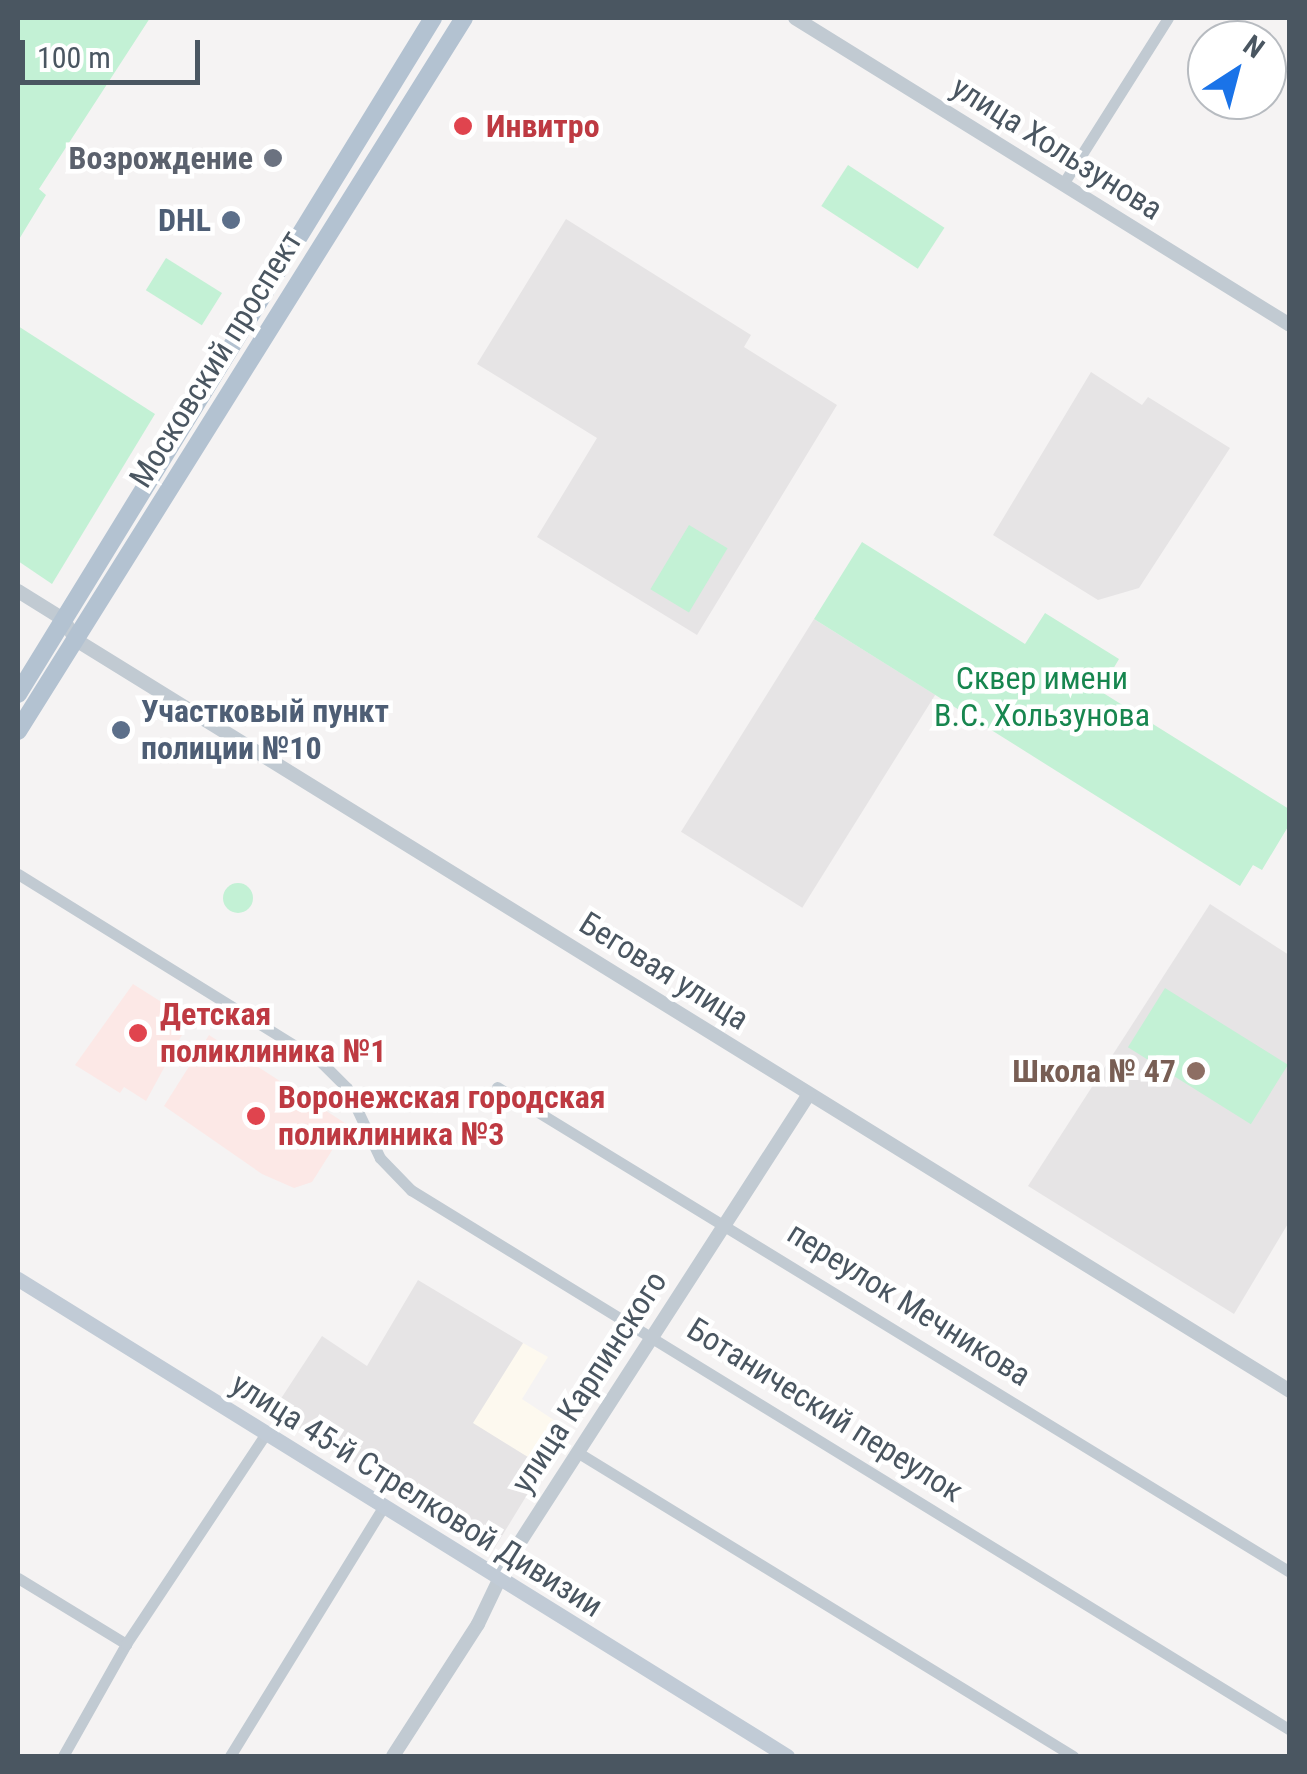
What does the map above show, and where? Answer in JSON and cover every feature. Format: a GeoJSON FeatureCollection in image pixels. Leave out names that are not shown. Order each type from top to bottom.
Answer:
{"type":"FeatureCollection","features":[{"type":"Feature","properties":{"kind":"main road","name":"Московский проспект"},"geometry":{"type":"LineString","coordinates":[[18,694],[433,18]]}},
{"type":"Feature","properties":{"kind":"main road","name":"Московский проспект"},"geometry":{"type":"LineString","coordinates":[[18,732],[464,18]]}},
{"type":"Feature","properties":{"kind":"main road","name":"улица 45-й Стрелковой Дивизии"},"geometry":{"type":"LineString","coordinates":[[18,1279],[787,1756]]}},
{"type":"Feature","properties":{"kind":"street","name":"улица Хользунова"},"geometry":{"type":"LineString","coordinates":[[795,18],[1290,324]]}},
{"type":"Feature","properties":{"kind":"street"},"geometry":{"type":"LineString","coordinates":[[1063,184],[1168,18]]}},
{"type":"Feature","properties":{"kind":"street","name":"Беговая улица"},"geometry":{"type":"LineString","coordinates":[[18,591],[64,619],[76,640],[1290,1391]]}},
{"type":"Feature","properties":{"kind":"street","name":"Ботанический переулок"},"geometry":{"type":"LineString","coordinates":[[18,874],[321,1062],[348,1088],[380,1158],[411,1190],[1290,1730]]}},
{"type":"Feature","properties":{"kind":"street","name":"переулок Мечникова"},"geometry":{"type":"LineString","coordinates":[[498,1086],[1290,1572]]}},
{"type":"Feature","properties":{"kind":"street","name":"улица Карпинского"},"geometry":{"type":"LineString","coordinates":[[393,1756],[577,1452],[809,1094]]}},
{"type":"Feature","properties":{"kind":"street"},"geometry":{"type":"LineString","coordinates":[[63,1756],[126,1644],[266,1434]]}},
{"type":"Feature","properties":{"kind":"street"},"geometry":{"type":"LineString","coordinates":[[577,1452],[1073,1756]]}},
{"type":"Feature","properties":{"kind":"street"},"geometry":{"type":"LineString","coordinates":[[230,1756],[384,1507]]}},
{"type":"Feature","properties":{"kind":"street"},"geometry":{"type":"LineString","coordinates":[[18,1578],[126,1644]]}},
{"type":"Feature","properties":{"kind":"shaded area"},"geometry":{"type":"Polygon","coordinates":[[[566,219],[751,335],[744,347],[837,405],[697,635],[537,537],[597,438],[477,364],[566,219]]]}},
{"type":"Feature","properties":{"kind":"shaded area"},"geometry":{"type":"Polygon","coordinates":[[[1091,372],[1142,405],[1148,397],[1230,448],[1139,588],[1098,600],[993,535],[1091,372]]]}},
{"type":"Feature","properties":{"kind":"shaded area"},"geometry":{"type":"Polygon","coordinates":[[[814,619],[935,695],[802,908],[681,832],[814,619]]]}},
{"type":"Feature","properties":{"kind":"shaded area","name":"Школа № 47"},"geometry":{"type":"Polygon","coordinates":[[[1210,904],[1289,955],[1289,1222],[1234,1314],[1028,1186],[1210,904]]]}},
{"type":"Feature","properties":{"kind":"shaded area","name":"Детская поликлиника №1"},"geometry":{"type":"Polygon","coordinates":[[[133,984],[190,1020],[146,1101],[124,1087],[120,1093],[75,1065],[133,984]]]}},
{"type":"Feature","properties":{"kind":"shaded area","name":"Воронежская городская поликлиника №3"},"geometry":{"type":"Polygon","coordinates":[[[209,1035],[348,1125],[312,1182],[294,1188],[262,1174],[164,1106],[209,1035]]]}},
{"type":"Feature","properties":{"kind":"shaded area"},"geometry":{"type":"Polygon","coordinates":[[[418,1280],[523,1343],[473,1423],[544,1467],[494,1549],[280,1416],[280,1400],[322,1336],[367,1366],[418,1280]]]}},
{"type":"Feature","properties":{"kind":"shaded area"},"geometry":{"type":"Polygon","coordinates":[[[523,1343],[548,1357],[522,1399],[569,1430],[544,1467],[472,1423],[523,1343]]]}},
{"type":"Feature","properties":{"kind":"green space"},"geometry":{"type":"Polygon","coordinates":[[[18,18],[150,18],[39,189],[46,195],[18,241],[18,18]]]}},
{"type":"Feature","properties":{"kind":"green space"},"geometry":{"type":"Polygon","coordinates":[[[848,165],[944,228],[918,269],[821,206],[848,165]]]}},
{"type":"Feature","properties":{"kind":"green space"},"geometry":{"type":"Polygon","coordinates":[[[166,258],[222,293],[202,325],[146,290],[166,258]]]}},
{"type":"Feature","properties":{"kind":"green space"},"geometry":{"type":"Polygon","coordinates":[[[18,326],[155,414],[52,584],[18,561],[18,326]]]}},
{"type":"Feature","properties":{"kind":"green space"},"geometry":{"type":"Polygon","coordinates":[[[689,525],[728,548],[689,612],[650,589],[689,525]]]}},
{"type":"Feature","properties":{"kind":"green space","name":"Сквер имени В.С. Хользунова"},"geometry":{"type":"Polygon","coordinates":[[[862,542],[1025,644],[1045,613],[1119,659],[1100,691],[1289,809],[1289,825],[1262,870],[1253,865],[1240,886],[814,619],[862,542]]]}},
{"type":"Feature","properties":{"kind":"green space"},"geometry":{"type":"Polygon","coordinates":[[[238,883],[249,887],[253,898],[249,909],[238,913],[227,909],[223,898],[227,887],[238,883]]]}},
{"type":"Feature","properties":{"kind":"green space"},"geometry":{"type":"Polygon","coordinates":[[[1165,988],[1288,1065],[1251,1124],[1128,1047],[1165,988]]]}},
{"type":"Feature","properties":{"kind":"place","name":"Инвитро"},"geometry":{"type":"Point","coordinates":[463,126]}},
{"type":"Feature","properties":{"kind":"place","name":"Возрождение"},"geometry":{"type":"Point","coordinates":[273,158]}},
{"type":"Feature","properties":{"kind":"place","name":"DHL"},"geometry":{"type":"Point","coordinates":[231,220]}},
{"type":"Feature","properties":{"kind":"place","name":"Участковый пункт полиции №10"},"geometry":{"type":"Point","coordinates":[121,730]}},
{"type":"Feature","properties":{"kind":"place","name":"Детская поликлиника №1"},"geometry":{"type":"Point","coordinates":[138,1033]}},
{"type":"Feature","properties":{"kind":"place","name":"Школа № 47"},"geometry":{"type":"Point","coordinates":[1196,1071]}},
{"type":"Feature","properties":{"kind":"place","name":"Воронежская городская поликлиника №3"},"geometry":{"type":"Point","coordinates":[256,1116]}}]}
